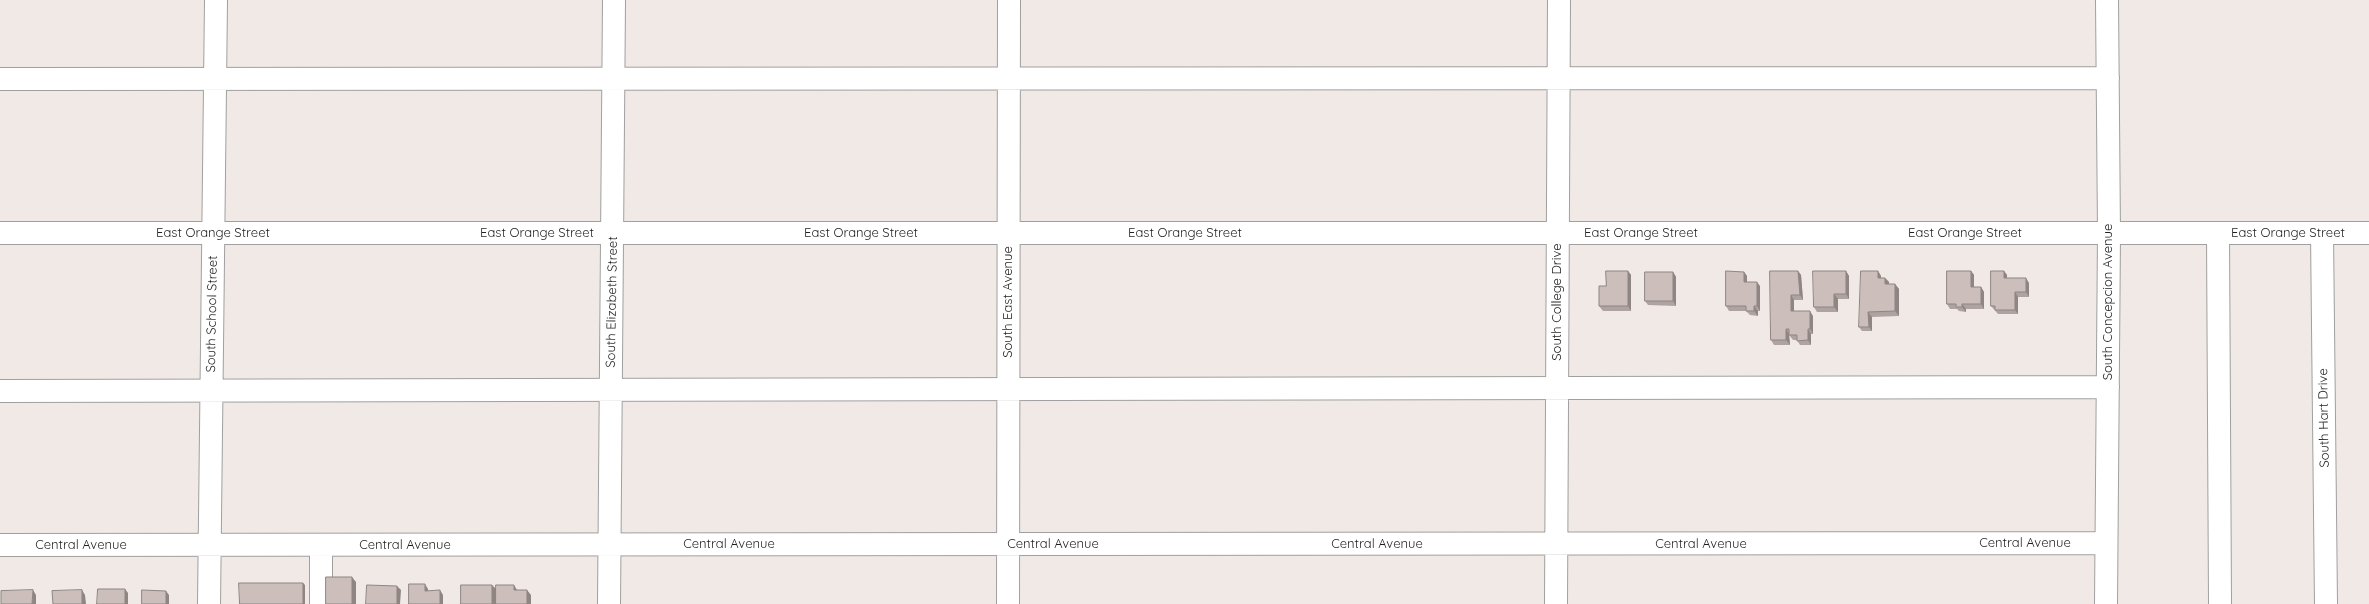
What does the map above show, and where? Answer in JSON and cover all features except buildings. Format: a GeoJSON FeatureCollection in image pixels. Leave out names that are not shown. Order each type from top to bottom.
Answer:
{"type":"FeatureCollection","features":[{"type":"Feature","properties":{"kind":"street","name":"South School Street"},"geometry":{"type":"LineString","coordinates":[[209,604],[216,0]]}},
{"type":"Feature","properties":{"kind":"street","name":"South Elizabeth Street"},"geometry":{"type":"LineString","coordinates":[[609,604],[614,0]]}},
{"type":"Feature","properties":{"kind":"street","name":"South East Avenue"},"geometry":{"type":"LineString","coordinates":[[1008,604],[1010,0]]}},
{"type":"Feature","properties":{"kind":"street","name":"South College Drive"},"geometry":{"type":"LineString","coordinates":[[1556,604],[1558,0]]}},
{"type":"Feature","properties":{"kind":"street","name":"South Concepcion Avenue"},"geometry":{"type":"LineString","coordinates":[[2106,604],[2109,233],[2107,0]]}},
{"type":"Feature","properties":{"kind":"street"},"geometry":{"type":"LineString","coordinates":[[0,79],[2108,78]]}},
{"type":"Feature","properties":{"kind":"street","name":"East Orange Street"},"geometry":{"type":"LineString","coordinates":[[0,233],[2369,233]]}},
{"type":"Feature","properties":{"kind":"street"},"geometry":{"type":"LineString","coordinates":[[2218,233],[2220,604]]}},
{"type":"Feature","properties":{"kind":"street","name":"South Hart Drive"},"geometry":{"type":"LineString","coordinates":[[2322,233],[2326,604]]}},
{"type":"Feature","properties":{"kind":"street"},"geometry":{"type":"LineString","coordinates":[[0,391],[212,392],[2108,387]]}},
{"type":"Feature","properties":{"kind":"street","name":"Central Avenue"},"geometry":{"type":"LineString","coordinates":[[0,545],[2106,543]]}},
{"type":"Feature","properties":{"kind":"street"},"geometry":{"type":"LineString","coordinates":[[321,545],[321,604]]}}]}
